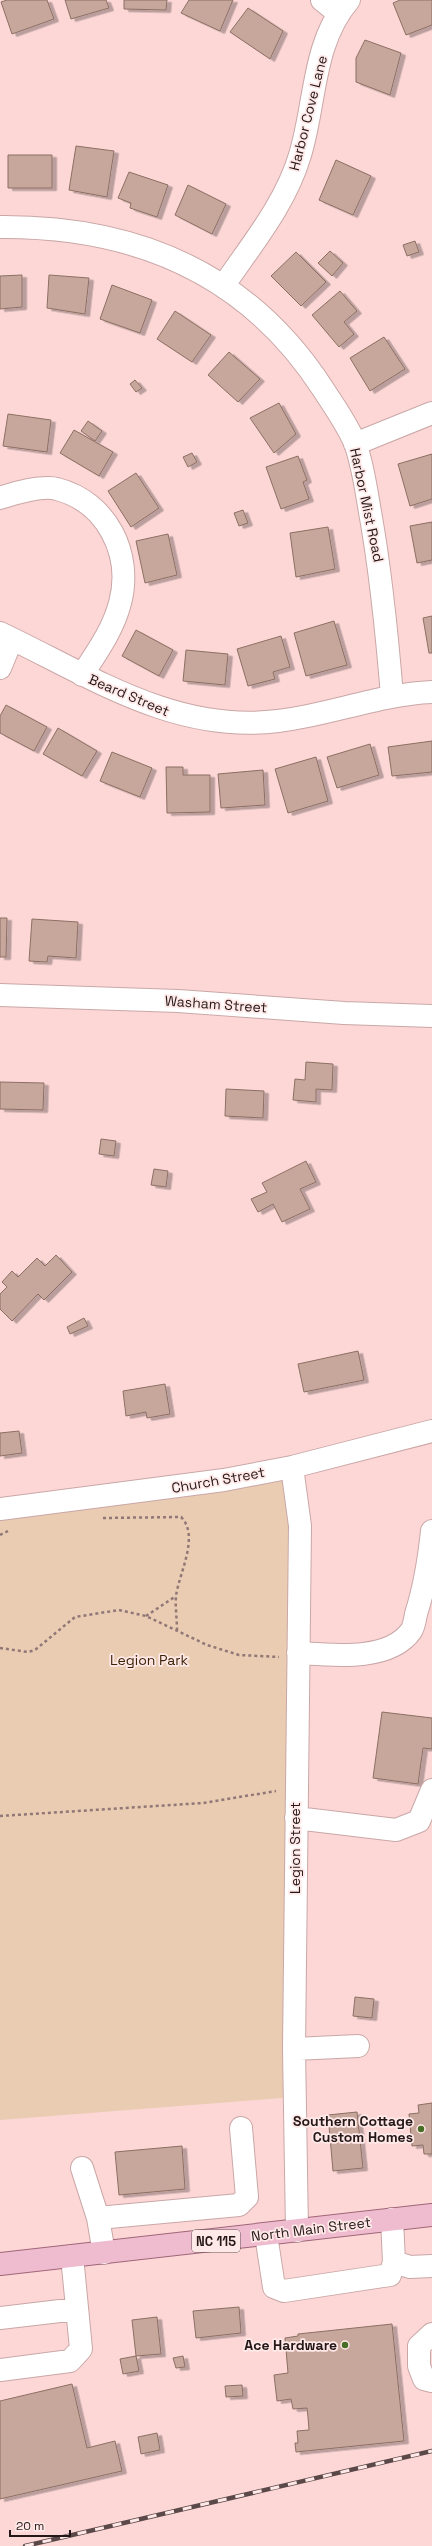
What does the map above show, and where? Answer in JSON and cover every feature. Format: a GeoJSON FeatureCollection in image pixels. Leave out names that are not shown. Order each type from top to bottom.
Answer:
{"type":"FeatureCollection","features":[{"type":"Feature","properties":{"kind":"main road","name":"North Main Street"},"geometry":{"type":"LineString","coordinates":[[0,2264],[432,2215]]}},
{"type":"Feature","properties":{"kind":"street","name":"Harbor Cove Lane"},"geometry":{"type":"LineString","coordinates":[[224,285],[278,206],[291,181],[307,126],[319,59],[336,4]]}},
{"type":"Feature","properties":{"kind":"street","name":"Harbor Mist Road"},"geometry":{"type":"LineString","coordinates":[[0,227],[30,227],[81,231],[115,238],[157,252],[224,285],[279,334],[307,364],[343,420],[355,444],[364,478],[381,575],[392,696]]}},
{"type":"Feature","properties":{"kind":"street"},"geometry":{"type":"LineString","coordinates":[[355,444],[432,413]]}},
{"type":"Feature","properties":{"kind":"street"},"geometry":{"type":"LineString","coordinates":[[0,498],[20,492],[56,488],[86,501],[113,530],[125,567],[120,602],[111,631],[82,675]]}},
{"type":"Feature","properties":{"kind":"street"},"geometry":{"type":"LineString","coordinates":[[0,668],[6,636]]}},
{"type":"Feature","properties":{"kind":"street","name":"Beard Street"},"geometry":{"type":"LineString","coordinates":[[6,636],[132,699],[177,714],[224,722],[276,722],[322,715],[392,696],[432,692]]}},
{"type":"Feature","properties":{"kind":"street","name":"Washam Street"},"geometry":{"type":"LineString","coordinates":[[0,995],[178,1001],[344,1013],[432,1016]]}},
{"type":"Feature","properties":{"kind":"street","name":"Church Street"},"geometry":{"type":"LineString","coordinates":[[0,1509],[209,1482],[292,1466],[432,1431]]}},
{"type":"Feature","properties":{"kind":"street","name":"Legion Street"},"geometry":{"type":"LineString","coordinates":[[292,1466],[300,1526],[290,1655],[296,1787],[294,2048],[297,2231]]}},
{"type":"Feature","properties":{"kind":"street"},"geometry":{"type":"LineString","coordinates":[[290,1655],[373,1653],[396,1644],[411,1631],[429,1586],[432,1531]]}},
{"type":"Feature","properties":{"kind":"street"},"geometry":{"type":"LineString","coordinates":[[296,1818],[396,1830],[418,1820],[432,1790]]}},
{"type":"Feature","properties":{"kind":"street"},"geometry":{"type":"LineString","coordinates":[[294,2048],[358,2046]]}},
{"type":"Feature","properties":{"kind":"street"},"geometry":{"type":"LineString","coordinates":[[98,2218],[239,2205],[247,2197],[241,2128]]}},
{"type":"Feature","properties":{"kind":"street"},"geometry":{"type":"LineString","coordinates":[[82,2168],[98,2218],[104,2253]]}},
{"type":"Feature","properties":{"kind":"street"},"geometry":{"type":"LineString","coordinates":[[236,2238],[239,2205]]}},
{"type":"Feature","properties":{"kind":"street"},"geometry":{"type":"LineString","coordinates":[[266,2235],[274,2287],[284,2291],[390,2276],[394,2262],[392,2219]]}},
{"type":"Feature","properties":{"kind":"street"},"geometry":{"type":"LineString","coordinates":[[0,2370],[70,2361],[81,2349],[72,2256]]}},
{"type":"Feature","properties":{"kind":"street"},"geometry":{"type":"LineString","coordinates":[[394,2262],[410,2267],[432,2266]]}},
{"type":"Feature","properties":{"kind":"street"},"geometry":{"type":"LineString","coordinates":[[0,2318],[77,2309]]}},
{"type":"Feature","properties":{"kind":"street"},"geometry":{"type":"LineString","coordinates":[[432,2334],[418,2346],[420,2366],[424,2379],[432,2381]]}},
{"type":"Feature","properties":{"kind":"path"},"geometry":{"type":"LineString","coordinates":[[100,1518],[182,1517],[188,1526],[188,1543],[176,1596],[177,1630]]}},
{"type":"Feature","properties":{"kind":"path"},"geometry":{"type":"LineString","coordinates":[[0,1535],[10,1530]]}},
{"type":"Feature","properties":{"kind":"path"},"geometry":{"type":"LineString","coordinates":[[146,1616],[176,1596]]}},
{"type":"Feature","properties":{"kind":"path"},"geometry":{"type":"LineString","coordinates":[[0,1648],[28,1652],[35,1650],[75,1617],[119,1610],[146,1616],[207,1645],[239,1655],[290,1655]]}},
{"type":"Feature","properties":{"kind":"path"},"geometry":{"type":"LineString","coordinates":[[0,1816],[203,1803],[296,1787]]}},
{"type":"Feature","properties":{"kind":"green space","name":"Legion Park"},"geometry":{"type":"Polygon","coordinates":[[[291,1467],[294,2097],[0,2120],[0,1510],[291,1467]]]}},
{"type":"Feature","properties":{"kind":"building"},"geometry":{"type":"Polygon","coordinates":[[[7,0],[47,0],[54,19],[12,34],[1,2],[7,0]]]}},
{"type":"Feature","properties":{"kind":"building"},"geometry":{"type":"Polygon","coordinates":[[[65,0],[106,0],[109,8],[71,19],[65,0]]]}},
{"type":"Feature","properties":{"kind":"building"},"geometry":{"type":"Polygon","coordinates":[[[124,0],[167,0],[166,10],[124,9],[124,0]]]}},
{"type":"Feature","properties":{"kind":"building"},"geometry":{"type":"Polygon","coordinates":[[[189,0],[233,0],[220,31],[181,13],[189,0]]]}},
{"type":"Feature","properties":{"kind":"building"},"geometry":{"type":"Polygon","coordinates":[[[400,0],[432,0],[432,25],[406,35],[393,3],[400,0]]]}},
{"type":"Feature","properties":{"kind":"building"},"geometry":{"type":"Polygon","coordinates":[[[248,8],[283,31],[270,59],[230,32],[248,8]]]}},
{"type":"Feature","properties":{"kind":"building"},"geometry":{"type":"Polygon","coordinates":[[[365,40],[401,53],[390,95],[356,82],[356,58],[365,40]]]}},
{"type":"Feature","properties":{"kind":"building"},"geometry":{"type":"Polygon","coordinates":[[[76,146],[114,151],[107,197],[69,190],[76,146]]]}},
{"type":"Feature","properties":{"kind":"building"},"geometry":{"type":"Polygon","coordinates":[[[8,155],[52,155],[52,188],[8,188],[8,155]]]}},
{"type":"Feature","properties":{"kind":"building"},"geometry":{"type":"Polygon","coordinates":[[[336,160],[371,176],[353,215],[319,200],[336,160]]]}},
{"type":"Feature","properties":{"kind":"building"},"geometry":{"type":"Polygon","coordinates":[[[129,172],[168,185],[157,217],[130,208],[131,203],[118,198],[129,172]]]}},
{"type":"Feature","properties":{"kind":"building"},"geometry":{"type":"Polygon","coordinates":[[[188,185],[226,204],[212,234],[175,215],[188,185]]]}},
{"type":"Feature","properties":{"kind":"building"},"geometry":{"type":"Polygon","coordinates":[[[415,241],[419,252],[407,256],[403,245],[415,241]]]}},
{"type":"Feature","properties":{"kind":"building"},"geometry":{"type":"Polygon","coordinates":[[[330,251],[343,263],[332,276],[318,263],[330,251]]]}},
{"type":"Feature","properties":{"kind":"building"},"geometry":{"type":"Polygon","coordinates":[[[296,252],[326,282],[301,306],[271,276],[296,252]]]}},
{"type":"Feature","properties":{"kind":"building"},"geometry":{"type":"Polygon","coordinates":[[[22,275],[22,307],[0,309],[0,276],[22,275]]]}},
{"type":"Feature","properties":{"kind":"building"},"geometry":{"type":"Polygon","coordinates":[[[49,275],[89,278],[85,314],[47,308],[49,275]]]}},
{"type":"Feature","properties":{"kind":"building"},"geometry":{"type":"Polygon","coordinates":[[[112,285],[152,300],[140,333],[100,319],[112,285]]]}},
{"type":"Feature","properties":{"kind":"building"},"geometry":{"type":"Polygon","coordinates":[[[340,291],[357,311],[344,322],[354,334],[339,347],[312,315],[340,291]]]}},
{"type":"Feature","properties":{"kind":"building"},"geometry":{"type":"Polygon","coordinates":[[[175,311],[211,335],[192,362],[157,339],[175,311]]]}},
{"type":"Feature","properties":{"kind":"building"},"geometry":{"type":"Polygon","coordinates":[[[384,337],[405,369],[370,391],[350,358],[384,337]]]}},
{"type":"Feature","properties":{"kind":"building"},"geometry":{"type":"Polygon","coordinates":[[[229,352],[260,379],[238,402],[208,375],[229,352]]]}},
{"type":"Feature","properties":{"kind":"building"},"geometry":{"type":"Polygon","coordinates":[[[135,380],[142,388],[136,392],[130,384],[135,380]]]}},
{"type":"Feature","properties":{"kind":"building"},"geometry":{"type":"Polygon","coordinates":[[[279,403],[296,434],[274,453],[250,418],[279,403]]]}},
{"type":"Feature","properties":{"kind":"building"},"geometry":{"type":"Polygon","coordinates":[[[8,414],[51,420],[47,452],[3,446],[8,414]]]}},
{"type":"Feature","properties":{"kind":"building"},"geometry":{"type":"Polygon","coordinates":[[[88,421],[102,431],[95,441],[81,431],[88,421]]]}},
{"type":"Feature","properties":{"kind":"building"},"geometry":{"type":"Polygon","coordinates":[[[74,430],[113,452],[99,476],[60,453],[74,430]]]}},
{"type":"Feature","properties":{"kind":"building"},"geometry":{"type":"Polygon","coordinates":[[[192,453],[197,462],[188,467],[183,457],[192,453]]]}},
{"type":"Feature","properties":{"kind":"building"},"geometry":{"type":"Polygon","coordinates":[[[432,454],[432,499],[410,506],[398,464],[432,454]]]}},
{"type":"Feature","properties":{"kind":"building"},"geometry":{"type":"Polygon","coordinates":[[[298,456],[307,480],[303,482],[309,499],[281,509],[266,467],[298,456]]]}},
{"type":"Feature","properties":{"kind":"building"},"geometry":{"type":"Polygon","coordinates":[[[136,473],[159,508],[131,527],[108,491],[136,473]]]}},
{"type":"Feature","properties":{"kind":"building"},"geometry":{"type":"Polygon","coordinates":[[[243,510],[248,523],[239,526],[234,513],[243,510]]]}},
{"type":"Feature","properties":{"kind":"building"},"geometry":{"type":"Polygon","coordinates":[[[432,522],[432,560],[417,563],[410,526],[432,522]]]}},
{"type":"Feature","properties":{"kind":"building"},"geometry":{"type":"Polygon","coordinates":[[[328,527],[335,569],[296,577],[290,533],[328,527]]]}},
{"type":"Feature","properties":{"kind":"building"},"geometry":{"type":"Polygon","coordinates":[[[168,534],[177,575],[145,583],[136,541],[168,534]]]}},
{"type":"Feature","properties":{"kind":"building"},"geometry":{"type":"Polygon","coordinates":[[[432,616],[432,653],[429,653],[423,618],[432,616]]]}},
{"type":"Feature","properties":{"kind":"building"},"geometry":{"type":"Polygon","coordinates":[[[334,621],[347,665],[306,676],[294,633],[334,621]]]}},
{"type":"Feature","properties":{"kind":"building"},"geometry":{"type":"Polygon","coordinates":[[[136,630],[173,650],[159,676],[122,656],[136,630]]]}},
{"type":"Feature","properties":{"kind":"building"},"geometry":{"type":"Polygon","coordinates":[[[281,636],[290,667],[273,672],[275,679],[248,686],[237,649],[281,636]]]}},
{"type":"Feature","properties":{"kind":"building"},"geometry":{"type":"Polygon","coordinates":[[[186,650],[228,654],[225,685],[183,681],[186,650]]]}},
{"type":"Feature","properties":{"kind":"building"},"geometry":{"type":"Polygon","coordinates":[[[6,705],[47,727],[34,751],[0,733],[0,716],[6,705]]]}},
{"type":"Feature","properties":{"kind":"building"},"geometry":{"type":"Polygon","coordinates":[[[58,728],[97,751],[82,776],[43,754],[58,728]]]}},
{"type":"Feature","properties":{"kind":"building"},"geometry":{"type":"Polygon","coordinates":[[[432,741],[432,772],[392,776],[388,747],[432,741]]]}},
{"type":"Feature","properties":{"kind":"building"},"geometry":{"type":"Polygon","coordinates":[[[370,744],[379,775],[337,788],[327,757],[370,744]]]}},
{"type":"Feature","properties":{"kind":"building"},"geometry":{"type":"Polygon","coordinates":[[[112,752],[152,768],[140,797],[100,781],[112,752]]]}},
{"type":"Feature","properties":{"kind":"building"},"geometry":{"type":"Polygon","coordinates":[[[316,757],[328,801],[288,813],[275,769],[316,757]]]}},
{"type":"Feature","properties":{"kind":"building"},"geometry":{"type":"Polygon","coordinates":[[[166,767],[183,767],[183,775],[210,775],[210,812],[167,813],[166,767]]]}},
{"type":"Feature","properties":{"kind":"building"},"geometry":{"type":"Polygon","coordinates":[[[263,770],[265,805],[221,808],[218,774],[263,770]]]}},
{"type":"Feature","properties":{"kind":"building"},"geometry":{"type":"Polygon","coordinates":[[[0,918],[7,918],[6,957],[0,957],[0,918]]]}},
{"type":"Feature","properties":{"kind":"building"},"geometry":{"type":"Polygon","coordinates":[[[32,919],[78,922],[76,958],[48,956],[47,962],[29,961],[32,919]]]}},
{"type":"Feature","properties":{"kind":"building"},"geometry":{"type":"Polygon","coordinates":[[[306,1062],[333,1064],[332,1090],[316,1089],[316,1102],[293,1100],[295,1079],[305,1080],[306,1062]]]}},
{"type":"Feature","properties":{"kind":"building"},"geometry":{"type":"Polygon","coordinates":[[[0,1082],[44,1083],[43,1110],[0,1109],[0,1082]]]}},
{"type":"Feature","properties":{"kind":"building"},"geometry":{"type":"Polygon","coordinates":[[[226,1089],[264,1091],[263,1118],[225,1116],[226,1089]]]}},
{"type":"Feature","properties":{"kind":"building"},"geometry":{"type":"Polygon","coordinates":[[[101,1139],[116,1141],[114,1156],[99,1154],[101,1139]]]}},
{"type":"Feature","properties":{"kind":"building"},"geometry":{"type":"Polygon","coordinates":[[[306,1161],[316,1182],[300,1189],[310,1209],[282,1222],[273,1204],[258,1212],[251,1199],[267,1192],[262,1183],[306,1161]]]}},
{"type":"Feature","properties":{"kind":"building"},"geometry":{"type":"Polygon","coordinates":[[[154,1169],[168,1171],[166,1187],[151,1185],[154,1169]]]}},
{"type":"Feature","properties":{"kind":"building"},"geometry":{"type":"Polygon","coordinates":[[[56,1255],[72,1272],[44,1300],[38,1294],[12,1321],[0,1309],[0,1294],[7,1287],[2,1282],[12,1271],[18,1277],[37,1258],[45,1266],[56,1255]]]}},
{"type":"Feature","properties":{"kind":"building"},"geometry":{"type":"Polygon","coordinates":[[[84,1318],[88,1326],[70,1334],[67,1327],[84,1318]]]}},
{"type":"Feature","properties":{"kind":"building"},"geometry":{"type":"Polygon","coordinates":[[[358,1351],[364,1380],[304,1392],[298,1364],[358,1351]]]}},
{"type":"Feature","properties":{"kind":"building"},"geometry":{"type":"Polygon","coordinates":[[[165,1384],[170,1414],[147,1418],[146,1412],[126,1416],[123,1391],[165,1384]]]}},
{"type":"Feature","properties":{"kind":"building"},"geometry":{"type":"Polygon","coordinates":[[[19,1431],[22,1453],[0,1456],[0,1433],[19,1431]]]}},
{"type":"Feature","properties":{"kind":"building"},"geometry":{"type":"Polygon","coordinates":[[[382,1712],[432,1718],[432,1749],[423,1748],[418,1784],[373,1778],[382,1712]]]}},
{"type":"Feature","properties":{"kind":"building"},"geometry":{"type":"Polygon","coordinates":[[[355,1997],[374,1999],[372,2018],[353,2016],[355,1997]]]}},
{"type":"Feature","properties":{"kind":"building","name":"Southern Cottage Custom Homes"},"geometry":{"type":"Polygon","coordinates":[[[432,2103],[432,2154],[424,2154],[423,2145],[412,2146],[409,2114],[419,2113],[418,2105],[432,2103]]]}},
{"type":"Feature","properties":{"kind":"building"},"geometry":{"type":"Polygon","coordinates":[[[357,2112],[363,2168],[333,2171],[328,2115],[357,2112]]]}},
{"type":"Feature","properties":{"kind":"building"},"geometry":{"type":"Polygon","coordinates":[[[182,2146],[185,2189],[119,2195],[115,2152],[182,2146]]]}},
{"type":"Feature","properties":{"kind":"building"},"geometry":{"type":"Polygon","coordinates":[[[239,2307],[241,2333],[196,2338],[193,2311],[239,2307]]]}},
{"type":"Feature","properties":{"kind":"building"},"geometry":{"type":"Polygon","coordinates":[[[157,2317],[161,2354],[136,2356],[132,2320],[157,2317]]]}},
{"type":"Feature","properties":{"kind":"building"},"geometry":{"type":"Polygon","coordinates":[[[392,2324],[404,2441],[296,2452],[295,2443],[298,2443],[297,2431],[309,2430],[308,2417],[307,2408],[293,2409],[291,2399],[277,2401],[274,2375],[288,2373],[285,2338],[298,2336],[298,2334],[392,2324]]]}},
{"type":"Feature","properties":{"kind":"building"},"geometry":{"type":"Polygon","coordinates":[[[136,2356],[139,2371],[123,2374],[120,2359],[136,2356]]]}},
{"type":"Feature","properties":{"kind":"building"},"geometry":{"type":"Polygon","coordinates":[[[183,2356],[185,2367],[176,2368],[173,2358],[183,2356]]]}},
{"type":"Feature","properties":{"kind":"building"},"geometry":{"type":"Polygon","coordinates":[[[72,2384],[87,2448],[115,2441],[122,2471],[0,2499],[0,2401],[72,2384]]]}},
{"type":"Feature","properties":{"kind":"building"},"geometry":{"type":"Polygon","coordinates":[[[242,2385],[243,2396],[226,2397],[225,2386],[242,2385]]]}},
{"type":"Feature","properties":{"kind":"building"},"geometry":{"type":"Polygon","coordinates":[[[157,2433],[160,2450],[141,2454],[138,2437],[157,2433]]]}},
{"type":"Feature","properties":{"kind":"railway"},"geometry":{"type":"LineString","coordinates":[[25,2546],[432,2451]]}},
{"type":"Feature","properties":{"kind":"place","name":"Southern Cottage Custom Homes"},"geometry":{"type":"Point","coordinates":[421,2129]}},
{"type":"Feature","properties":{"kind":"place","name":"Ace Hardware"},"geometry":{"type":"Point","coordinates":[345,2345]}}]}
